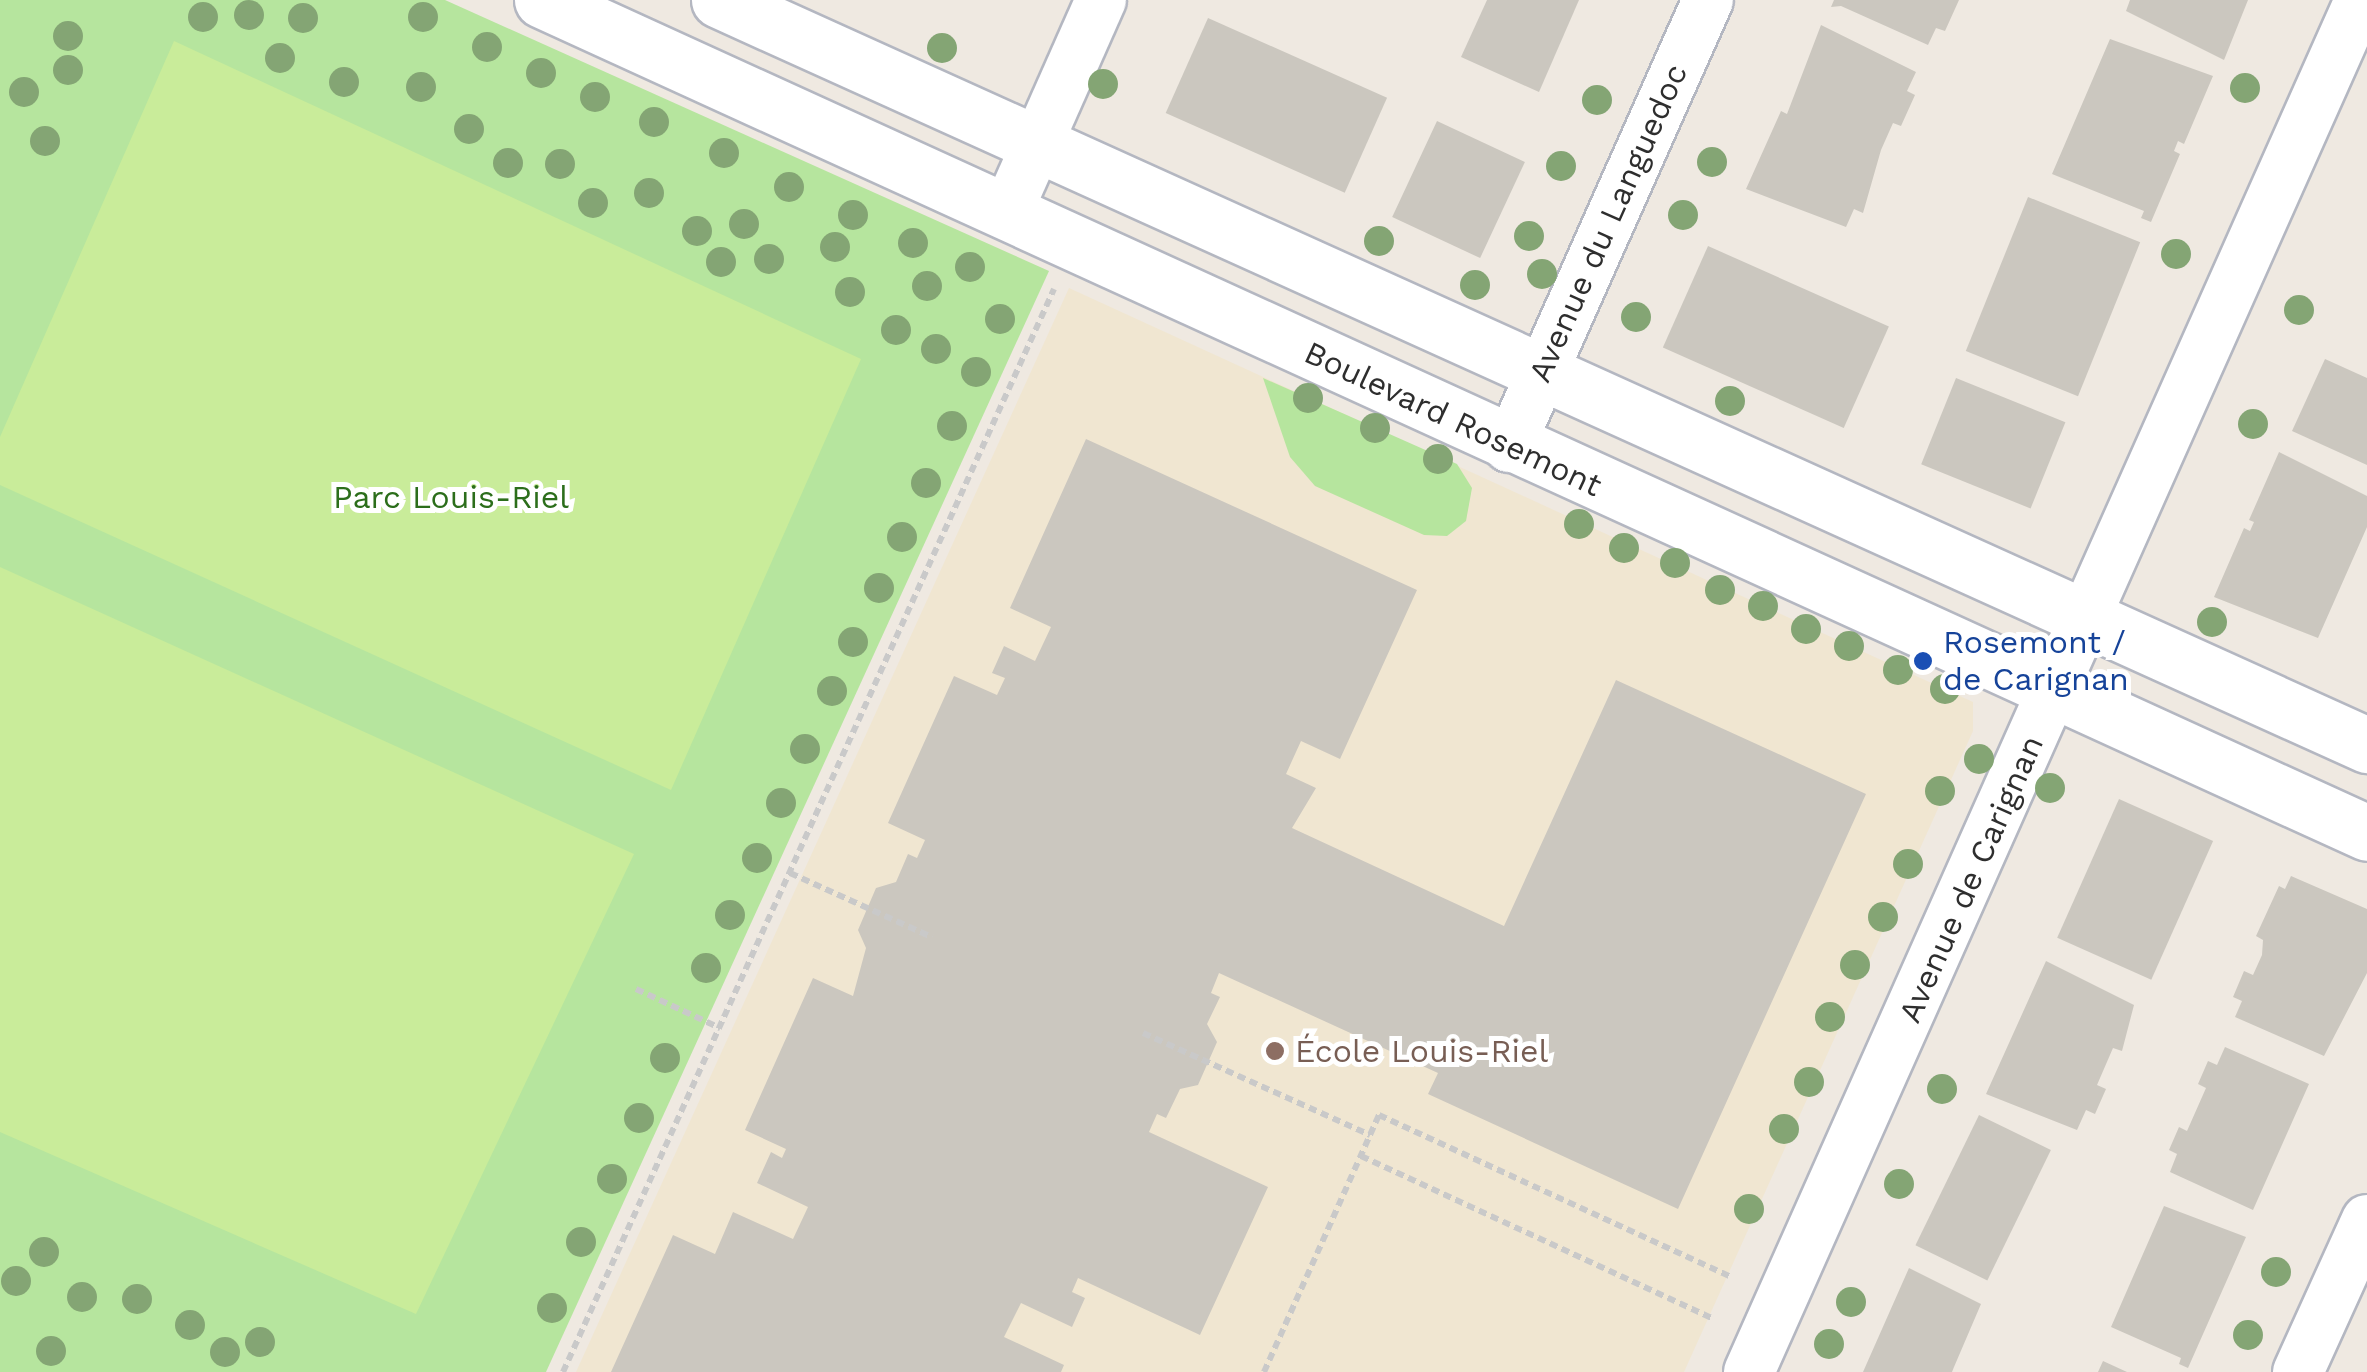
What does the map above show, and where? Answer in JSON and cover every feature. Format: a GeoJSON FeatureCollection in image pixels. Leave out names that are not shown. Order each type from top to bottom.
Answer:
{"type":"FeatureCollection","features":[{"type":"Feature","properties":{"kind":"main road","name":"Boulevard Rosemont"},"geometry":{"type":"LineString","coordinates":[[542,0],[1509,446],[2056,690],[2367,834]]}},
{"type":"Feature","properties":{"kind":"main road"},"geometry":{"type":"LineString","coordinates":[[719,0],[2367,746]]}},
{"type":"Feature","properties":{"kind":"street"},"geometry":{"type":"LineString","coordinates":[[1007,212],[1101,0]]}},
{"type":"Feature","properties":{"kind":"street","name":"Avenue du Languedoc"},"geometry":{"type":"LineString","coordinates":[[1509,446],[1708,0]]}},
{"type":"Feature","properties":{"kind":"street","name":"Avenue de Carignan"},"geometry":{"type":"LineString","coordinates":[[1749,1372],[2086,620],[2352,62],[2360,0]]}},
{"type":"Feature","properties":{"kind":"street"},"geometry":{"type":"LineString","coordinates":[[2298,1372],[2367,1220]]}},
{"type":"Feature","properties":{"kind":"path"},"geometry":{"type":"LineString","coordinates":[[563,1372],[1060,276]]}},
{"type":"Feature","properties":{"kind":"path"},"geometry":{"type":"LineString","coordinates":[[790,872],[932,937]]}},
{"type":"Feature","properties":{"kind":"path"},"geometry":{"type":"LineString","coordinates":[[636,990],[720,1028]]}},
{"type":"Feature","properties":{"kind":"path"},"geometry":{"type":"LineString","coordinates":[[1143,1033],[1370,1135]]}},
{"type":"Feature","properties":{"kind":"path"},"geometry":{"type":"LineString","coordinates":[[1264,1372],[1379,1115],[1732,1277]]}},
{"type":"Feature","properties":{"kind":"path"},"geometry":{"type":"LineString","coordinates":[[1360,1156],[1713,1319]]}},
{"type":"Feature","properties":{"kind":"shaded area","name":"École Louis-Riel"},"geometry":{"type":"Polygon","coordinates":[[[1069,288],[1973,702],[1973,731],[1684,1372],[576,1372],[1069,288]]]}},
{"type":"Feature","properties":{"kind":"green space","name":"Parc Louis-Riel"},"geometry":{"type":"Polygon","coordinates":[[[0,0],[445,0],[1049,271],[546,1372],[0,1372],[0,0]]]}},
{"type":"Feature","properties":{"kind":"green space"},"geometry":{"type":"Polygon","coordinates":[[[174,41],[861,359],[671,790],[0,485],[0,437],[174,41]]]}},
{"type":"Feature","properties":{"kind":"green space"},"geometry":{"type":"Polygon","coordinates":[[[1263,378],[1457,464],[1472,488],[1466,521],[1447,536],[1424,535],[1315,486],[1290,457],[1263,378]]]}},
{"type":"Feature","properties":{"kind":"green space"},"geometry":{"type":"Polygon","coordinates":[[[0,567],[634,854],[416,1314],[0,1132],[0,567]]]}},
{"type":"Feature","properties":{"kind":"building"},"geometry":{"type":"Polygon","coordinates":[[[1487,0],[1579,0],[1539,92],[1461,57],[1487,0]]]}},
{"type":"Feature","properties":{"kind":"building"},"geometry":{"type":"Polygon","coordinates":[[[1834,0],[1959,0],[1945,31],[1936,28],[1928,45],[1841,6],[1831,7],[1834,0]]]}},
{"type":"Feature","properties":{"kind":"building"},"geometry":{"type":"Polygon","coordinates":[[[2130,0],[2248,0],[2224,60],[2126,11],[2130,0]]]}},
{"type":"Feature","properties":{"kind":"building"},"geometry":{"type":"Polygon","coordinates":[[[1208,18],[1387,98],[1345,193],[1166,113],[1208,18]]]}},
{"type":"Feature","properties":{"kind":"building"},"geometry":{"type":"Polygon","coordinates":[[[1821,25],[1916,72],[1907,91],[1915,95],[1901,126],[1893,123],[1881,150],[1863,213],[1854,209],[1846,227],[1746,189],[1781,111],[1787,114],[1821,25]]]}},
{"type":"Feature","properties":{"kind":"building"},"geometry":{"type":"Polygon","coordinates":[[[2110,39],[2213,76],[2184,144],[2178,141],[2174,151],[2180,154],[2151,222],[2141,218],[2144,211],[2052,174],[2110,39]]]}},
{"type":"Feature","properties":{"kind":"building"},"geometry":{"type":"Polygon","coordinates":[[[1437,121],[1525,162],[1480,258],[1392,217],[1437,121]]]}},
{"type":"Feature","properties":{"kind":"building"},"geometry":{"type":"Polygon","coordinates":[[[2028,197],[2140,242],[2078,396],[1966,351],[2028,197]]]}},
{"type":"Feature","properties":{"kind":"building"},"geometry":{"type":"Polygon","coordinates":[[[1708,246],[1889,327],[1844,428],[1663,347],[1708,246]]]}},
{"type":"Feature","properties":{"kind":"building"},"geometry":{"type":"Polygon","coordinates":[[[2325,359],[2367,378],[2367,465],[2292,431],[2325,359]]]}},
{"type":"Feature","properties":{"kind":"building"},"geometry":{"type":"Polygon","coordinates":[[[1956,378],[2065,422],[2031,508],[1921,464],[1956,378]]]}},
{"type":"Feature","properties":{"kind":"building"},"geometry":{"type":"Polygon","coordinates":[[[1086,439],[1417,590],[1340,759],[1301,741],[1286,774],[1316,788],[1292,828],[1504,926],[1616,680],[1866,794],[1678,1209],[1428,1094],[1438,1073],[1219,973],[1211,993],[1220,997],[1207,1024],[1217,1042],[1198,1085],[1180,1089],[1166,1118],[1157,1114],[1149,1132],[1268,1187],[1200,1335],[1078,1278],[1072,1292],[1085,1298],[1072,1327],[1021,1303],[1004,1337],[1064,1365],[1061,1372],[611,1372],[673,1235],[715,1254],[733,1212],[793,1239],[808,1207],[757,1183],[771,1152],[782,1158],[786,1149],[745,1130],[813,978],[853,996],[866,948],[858,930],[876,888],[896,882],[908,854],[917,858],[925,840],[888,823],[954,676],[997,695],[1005,678],[992,673],[1004,646],[1035,661],[1051,627],[1010,608],[1086,439]]]}},
{"type":"Feature","properties":{"kind":"building"},"geometry":{"type":"Polygon","coordinates":[[[2279,452],[2367,496],[2367,527],[2318,638],[2214,597],[2244,528],[2250,531],[2254,522],[2249,520],[2279,452]]]}},
{"type":"Feature","properties":{"kind":"building"},"geometry":{"type":"Polygon","coordinates":[[[2119,799],[2213,841],[2151,980],[2057,938],[2119,799]]]}},
{"type":"Feature","properties":{"kind":"building"},"geometry":{"type":"Polygon","coordinates":[[[2291,876],[2367,909],[2367,973],[2324,1056],[2235,1017],[2242,1001],[2233,997],[2244,971],[2253,975],[2262,955],[2263,940],[2256,936],[2279,886],[2285,889],[2291,876]]]}},
{"type":"Feature","properties":{"kind":"building"},"geometry":{"type":"Polygon","coordinates":[[[2046,961],[2134,1005],[2122,1051],[2113,1048],[2097,1085],[2106,1089],[2095,1114],[2086,1110],[2077,1130],[1986,1094],[2046,961]]]}},
{"type":"Feature","properties":{"kind":"building"},"geometry":{"type":"Polygon","coordinates":[[[2225,1047],[2309,1084],[2253,1210],[2170,1172],[2177,1154],[2169,1150],[2179,1127],[2187,1131],[2206,1088],[2198,1084],[2208,1061],[2217,1065],[2225,1047]]]}},
{"type":"Feature","properties":{"kind":"building"},"geometry":{"type":"Polygon","coordinates":[[[1979,1115],[2051,1150],[1987,1280],[1915,1245],[1979,1115]]]}},
{"type":"Feature","properties":{"kind":"building"},"geometry":{"type":"Polygon","coordinates":[[[2164,1206],[2246,1237],[2188,1368],[2179,1364],[2181,1358],[2111,1327],[2164,1206]]]}},
{"type":"Feature","properties":{"kind":"building"},"geometry":{"type":"Polygon","coordinates":[[[1909,1268],[1981,1304],[1952,1372],[1863,1372],[1909,1268]]]}},
{"type":"Feature","properties":{"kind":"building"},"geometry":{"type":"Polygon","coordinates":[[[2103,1361],[2127,1372],[2098,1372],[2103,1361]]]}},
{"type":"Feature","properties":{"kind":"place","name":"Rosemont / de Carignan"},"geometry":{"type":"Point","coordinates":[1923,661]}},
{"type":"Feature","properties":{"kind":"place","name":"École Louis-Riel"},"geometry":{"type":"Point","coordinates":[1275,1051]}}]}
